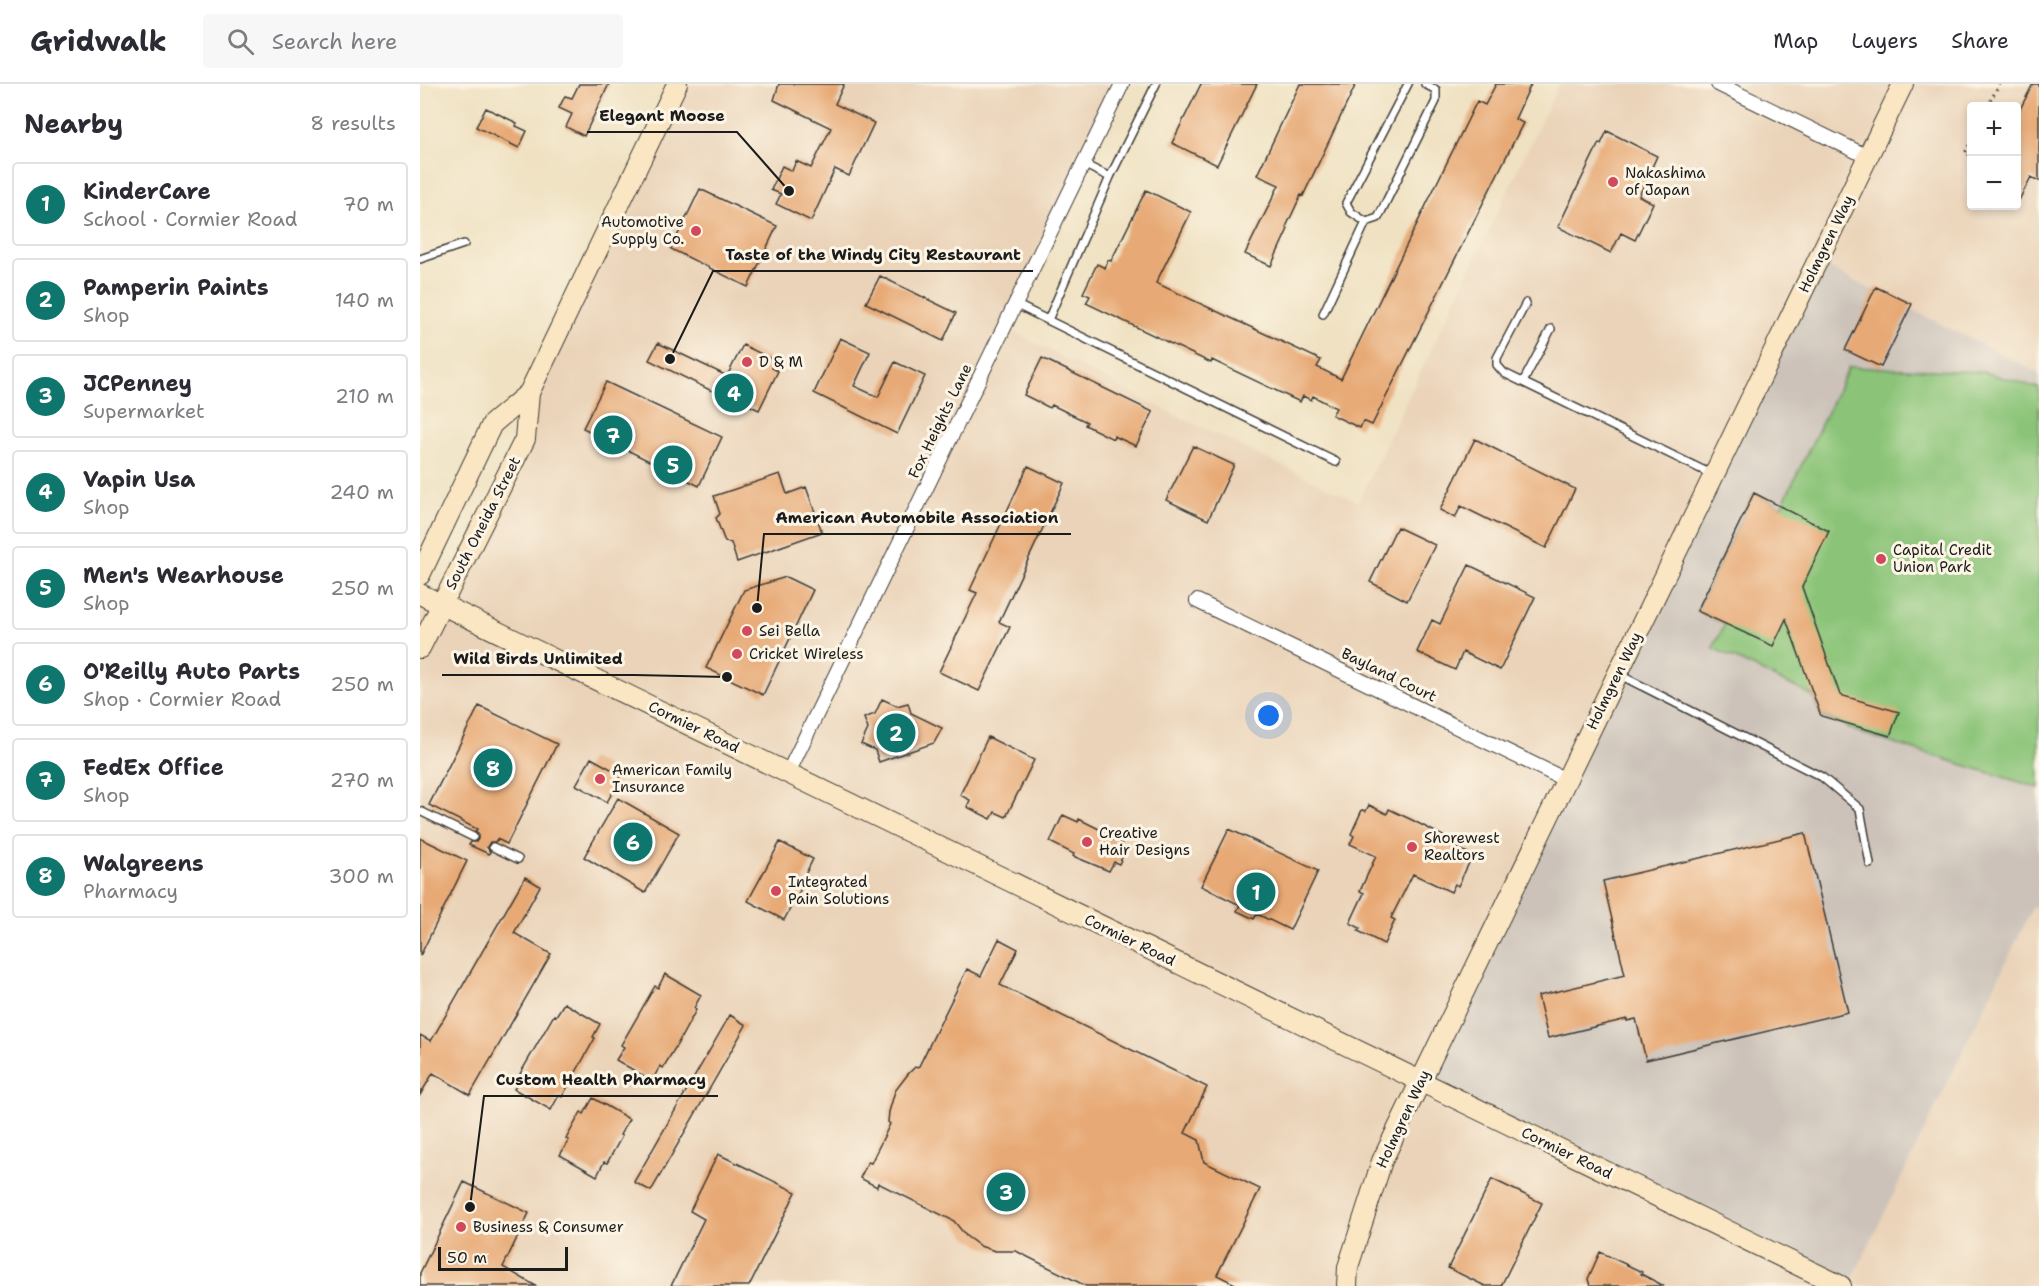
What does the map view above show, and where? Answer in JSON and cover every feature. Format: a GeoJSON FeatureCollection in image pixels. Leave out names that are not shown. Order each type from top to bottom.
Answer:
{"type":"FeatureCollection","features":[{"type":"Feature","properties":{"kind":"street","name":"South Oneida Street"},"geometry":{"type":"LineString","coordinates":[[420,648],[525,440],[529,393],[677,84]]}},
{"type":"Feature","properties":{"kind":"street","name":"Fox Heights Lane"},"geometry":{"type":"LineString","coordinates":[[788,773],[1122,84]]}},
{"type":"Feature","properties":{"kind":"street"},"geometry":{"type":"LineString","coordinates":[[1718,84],[1868,157]]}},
{"type":"Feature","properties":{"kind":"street","name":"Holmgren Way"},"geometry":{"type":"LineString","coordinates":[[1347,1286],[1348,1267],[1382,1161],[1903,84]]}},
{"type":"Feature","properties":{"kind":"street","name":"South Oneida Street"},"geometry":{"type":"LineString","coordinates":[[420,575],[492,424],[529,393]]}},
{"type":"Feature","properties":{"kind":"street","name":"Cormier Road"},"geometry":{"type":"LineString","coordinates":[[420,594],[1840,1286]]}},
{"type":"Feature","properties":{"kind":"street","name":"Bayland Court"},"geometry":{"type":"LineString","coordinates":[[1197,600],[1566,780]]}},
{"type":"Feature","properties":{"kind":"lane"},"geometry":{"type":"LineString","coordinates":[[1048,320],[1110,177],[1156,84]]}},
{"type":"Feature","properties":{"kind":"lane"},"geometry":{"type":"LineString","coordinates":[[1366,222],[1351,212],[1346,203],[1408,84]]}},
{"type":"Feature","properties":{"kind":"lane"},"geometry":{"type":"LineString","coordinates":[[1323,314],[1366,222],[1378,218],[1436,101],[1436,90],[1425,84]]}},
{"type":"Feature","properties":{"kind":"lane"},"geometry":{"type":"LineString","coordinates":[[1083,164],[1110,177]]}},
{"type":"Feature","properties":{"kind":"lane"},"geometry":{"type":"LineString","coordinates":[[420,259],[464,244]]}},
{"type":"Feature","properties":{"kind":"lane"},"geometry":{"type":"LineString","coordinates":[[1526,303],[1497,358],[1497,365],[1504,373],[1714,476]]}},
{"type":"Feature","properties":{"kind":"lane"},"geometry":{"type":"LineString","coordinates":[[1015,304],[1336,462]]}},
{"type":"Feature","properties":{"kind":"lane"},"geometry":{"type":"LineString","coordinates":[[1523,382],[1551,328]]}},
{"type":"Feature","properties":{"kind":"lane"},"geometry":{"type":"LineString","coordinates":[[1618,674],[1822,777],[1860,809],[1870,864]]}},
{"type":"Feature","properties":{"kind":"lane"},"geometry":{"type":"LineString","coordinates":[[420,811],[473,837]]}},
{"type":"Feature","properties":{"kind":"lane"},"geometry":{"type":"LineString","coordinates":[[493,847],[518,859]]}},
{"type":"Feature","properties":{"kind":"path"},"geometry":{"type":"LineString","coordinates":[[1990,102],[1999,84]]}},
{"type":"Feature","properties":{"kind":"shaded area"},"geometry":{"type":"Polygon","coordinates":[[[677,84],[1122,84],[1004,327],[1165,410],[1358,502],[1559,84],[2039,84],[2039,373],[1818,262],[1841,1286],[420,1286],[420,594],[442,604],[525,440],[529,393],[677,84]]]}},
{"type":"Feature","properties":{"kind":"shaded area"},"geometry":{"type":"Polygon","coordinates":[[[1817,262],[2039,373],[2039,909],[2033,907],[1849,1286],[1420,1081],[1817,262]]]}},
{"type":"Feature","properties":{"kind":"shaded area"},"geometry":{"type":"Polygon","coordinates":[[[2034,906],[2039,909],[2039,1286],[1849,1286],[2034,906]]]}},
{"type":"Feature","properties":{"kind":"green space","name":"Capital Credit Union Park"},"geometry":{"type":"Polygon","coordinates":[[[1849,367],[1984,372],[2039,388],[2039,788],[1863,734],[1821,716],[1813,696],[1713,648],[1725,624],[1697,611],[1754,493],[1781,507],[1849,367]]]}},
{"type":"Feature","properties":{"kind":"building"},"geometry":{"type":"Polygon","coordinates":[[[579,84],[609,84],[584,136],[566,127],[572,114],[559,108],[565,96],[572,98],[579,84]]]}},
{"type":"Feature","properties":{"kind":"building"},"geometry":{"type":"Polygon","coordinates":[[[779,84],[844,84],[835,104],[874,123],[849,176],[835,169],[811,221],[776,204],[781,194],[771,190],[782,166],[792,171],[796,161],[811,168],[831,128],[774,100],[779,84]]]}},
{"type":"Feature","properties":{"kind":"building"},"geometry":{"type":"Polygon","coordinates":[[[1201,84],[1257,84],[1217,165],[1172,143],[1201,84]]]}},
{"type":"Feature","properties":{"kind":"building"},"geometry":{"type":"Polygon","coordinates":[[[1300,84],[1356,84],[1286,227],[1288,229],[1271,266],[1245,254],[1279,185],[1257,175],[1300,84]]]}},
{"type":"Feature","properties":{"kind":"building"},"geometry":{"type":"Polygon","coordinates":[[[1496,84],[1531,84],[1515,119],[1523,123],[1372,425],[1363,421],[1360,428],[1332,415],[1336,408],[1313,396],[1311,400],[1303,396],[1300,402],[1212,360],[1211,363],[1086,303],[1090,296],[1083,293],[1097,264],[1105,268],[1108,260],[1111,261],[1146,190],[1191,212],[1156,283],[1321,360],[1317,367],[1341,379],[1477,101],[1485,105],[1496,84]]]}},
{"type":"Feature","properties":{"kind":"building"},"geometry":{"type":"Polygon","coordinates":[[[2033,84],[2039,84],[2039,181],[2031,177],[2021,196],[2021,156],[2021,107],[2033,84]]]}},
{"type":"Feature","properties":{"kind":"building"},"geometry":{"type":"Polygon","coordinates":[[[486,108],[517,123],[516,126],[527,131],[519,148],[476,127],[486,108]]]}},
{"type":"Feature","properties":{"kind":"building","name":"Nakashima of Japan"},"geometry":{"type":"Polygon","coordinates":[[[1607,131],[1657,156],[1639,196],[1653,203],[1635,240],[1621,233],[1611,253],[1558,227],[1607,131]]]}},
{"type":"Feature","properties":{"kind":"building"},"geometry":{"type":"Polygon","coordinates":[[[700,189],[777,226],[748,287],[671,249],[700,189]]]}},
{"type":"Feature","properties":{"kind":"building"},"geometry":{"type":"Polygon","coordinates":[[[880,276],[956,313],[943,341],[866,303],[880,276]]]}},
{"type":"Feature","properties":{"kind":"building"},"geometry":{"type":"Polygon","coordinates":[[[1876,287],[1912,304],[1881,367],[1845,350],[1876,287]]]}},
{"type":"Feature","properties":{"kind":"building"},"geometry":{"type":"Polygon","coordinates":[[[840,338],[870,352],[854,386],[878,397],[895,362],[925,376],[897,434],[814,393],[840,338]]]}},
{"type":"Feature","properties":{"kind":"building"},"geometry":{"type":"Polygon","coordinates":[[[658,343],[727,376],[743,345],[776,361],[772,368],[778,371],[759,410],[723,393],[722,396],[649,360],[658,343]]]}},
{"type":"Feature","properties":{"kind":"building"},"geometry":{"type":"Polygon","coordinates":[[[1042,358],[1153,412],[1136,446],[1114,436],[1113,439],[1085,425],[1087,422],[1052,405],[1050,408],[1024,395],[1042,358]]]}},
{"type":"Feature","properties":{"kind":"building"},"geometry":{"type":"Polygon","coordinates":[[[606,382],[722,437],[699,486],[583,428],[606,382]]]}},
{"type":"Feature","properties":{"kind":"building"},"geometry":{"type":"Polygon","coordinates":[[[1475,439],[1575,489],[1546,548],[1461,506],[1455,518],[1440,510],[1475,439]]]}},
{"type":"Feature","properties":{"kind":"building"},"geometry":{"type":"Polygon","coordinates":[[[1193,446],[1234,465],[1208,520],[1166,500],[1193,446]]]}},
{"type":"Feature","properties":{"kind":"building"},"geometry":{"type":"Polygon","coordinates":[[[1028,466],[1064,483],[999,622],[1010,627],[979,691],[939,672],[977,593],[970,590],[1028,466]]]}},
{"type":"Feature","properties":{"kind":"building"},"geometry":{"type":"Polygon","coordinates":[[[780,474],[787,494],[806,487],[822,532],[737,562],[731,543],[725,542],[716,518],[720,514],[714,496],[780,474]]]}},
{"type":"Feature","properties":{"kind":"building"},"geometry":{"type":"Polygon","coordinates":[[[1754,493],[1829,531],[1802,587],[1840,695],[1899,712],[1890,736],[1821,716],[1786,619],[1773,646],[1697,611],[1754,493]]]}},
{"type":"Feature","properties":{"kind":"building"},"geometry":{"type":"Polygon","coordinates":[[[1397,527],[1435,545],[1407,601],[1370,582],[1397,527]]]}},
{"type":"Feature","properties":{"kind":"building"},"geometry":{"type":"Polygon","coordinates":[[[1469,565],[1535,597],[1500,670],[1463,652],[1455,670],[1417,652],[1432,620],[1440,624],[1469,565]]]}},
{"type":"Feature","properties":{"kind":"building"},"geometry":{"type":"Polygon","coordinates":[[[786,577],[813,590],[763,695],[706,668],[744,590],[786,577]]]}},
{"type":"Feature","properties":{"kind":"building"},"geometry":{"type":"Polygon","coordinates":[[[882,699],[897,706],[908,703],[911,713],[942,728],[934,743],[879,762],[875,750],[861,744],[868,729],[864,718],[875,714],[882,699]]]}},
{"type":"Feature","properties":{"kind":"building"},"geometry":{"type":"Polygon","coordinates":[[[479,706],[557,744],[507,844],[497,839],[495,842],[490,842],[487,847],[489,854],[469,845],[478,839],[478,834],[475,832],[477,829],[429,805],[479,706]]]}},
{"type":"Feature","properties":{"kind":"building"},"geometry":{"type":"Polygon","coordinates":[[[988,737],[1034,760],[1006,817],[995,812],[991,819],[967,807],[970,800],[960,795],[988,737]]]}},
{"type":"Feature","properties":{"kind":"building"},"geometry":{"type":"Polygon","coordinates":[[[591,758],[622,775],[607,802],[576,785],[591,758]]]}},
{"type":"Feature","properties":{"kind":"building"},"geometry":{"type":"Polygon","coordinates":[[[618,798],[679,833],[645,893],[584,857],[618,798]]]}},
{"type":"Feature","properties":{"kind":"building"},"geometry":{"type":"Polygon","coordinates":[[[1369,805],[1387,814],[1389,809],[1412,820],[1453,841],[1451,845],[1470,854],[1466,861],[1469,863],[1458,886],[1455,884],[1451,892],[1413,874],[1391,918],[1395,920],[1384,944],[1358,931],[1360,928],[1350,923],[1364,893],[1360,891],[1376,856],[1350,844],[1354,836],[1351,834],[1362,810],[1366,811],[1369,805]]]}},
{"type":"Feature","properties":{"kind":"building"},"geometry":{"type":"Polygon","coordinates":[[[1063,815],[1078,822],[1079,819],[1105,832],[1104,835],[1122,844],[1121,847],[1126,849],[1119,864],[1114,862],[1109,871],[1073,856],[1074,854],[1050,842],[1063,815]]]}},
{"type":"Feature","properties":{"kind":"building"},"geometry":{"type":"Polygon","coordinates":[[[1229,829],[1318,871],[1290,930],[1257,914],[1254,919],[1237,911],[1240,905],[1201,886],[1229,829]]]}},
{"type":"Feature","properties":{"kind":"building"},"geometry":{"type":"Polygon","coordinates":[[[1805,833],[1848,1012],[1646,1060],[1636,1019],[1627,1021],[1627,1019],[1548,1038],[1538,996],[1625,975],[1603,881],[1805,833]]]}},
{"type":"Feature","properties":{"kind":"building"},"geometry":{"type":"Polygon","coordinates":[[[420,838],[467,861],[420,956],[420,838]]]}},
{"type":"Feature","properties":{"kind":"building","name":"Integrated Pain Solutions"},"geometry":{"type":"Polygon","coordinates":[[[780,842],[813,859],[803,879],[805,881],[784,920],[748,901],[780,842]]]}},
{"type":"Feature","properties":{"kind":"building"},"geometry":{"type":"Polygon","coordinates":[[[525,877],[540,886],[514,933],[551,954],[470,1095],[433,1073],[420,1095],[420,1035],[431,1041],[525,877]]]}},
{"type":"Feature","properties":{"kind":"building"},"geometry":{"type":"Polygon","coordinates":[[[999,939],[1018,949],[1000,985],[1207,1087],[1185,1133],[1199,1140],[1204,1162],[1260,1189],[1217,1275],[1239,1286],[1086,1286],[1016,1251],[995,1251],[980,1246],[966,1236],[954,1221],[878,1183],[877,1187],[860,1178],[868,1162],[871,1163],[890,1124],[888,1122],[889,1112],[895,1091],[915,1067],[918,1068],[967,969],[981,976],[999,939]]]}},
{"type":"Feature","properties":{"kind":"building"},"geometry":{"type":"Polygon","coordinates":[[[665,974],[701,995],[694,1008],[696,1010],[678,1043],[663,1068],[660,1066],[652,1081],[616,1060],[624,1047],[621,1045],[655,986],[658,988],[665,974]]]}},
{"type":"Feature","properties":{"kind":"building"},"geometry":{"type":"Polygon","coordinates":[[[564,1003],[600,1024],[593,1037],[595,1038],[562,1097],[559,1095],[551,1110],[514,1089],[522,1075],[520,1074],[554,1015],[556,1016],[564,1003]]]}},
{"type":"Feature","properties":{"kind":"building"},"geometry":{"type":"Polygon","coordinates":[[[730,1015],[746,1025],[651,1191],[634,1182],[730,1015]]]}},
{"type":"Feature","properties":{"kind":"building"},"geometry":{"type":"Polygon","coordinates":[[[593,1098],[629,1119],[607,1163],[604,1162],[597,1176],[560,1155],[581,1112],[584,1114],[593,1098]]]}},
{"type":"Feature","properties":{"kind":"building"},"geometry":{"type":"Polygon","coordinates":[[[718,1154],[796,1192],[749,1286],[671,1286],[704,1219],[690,1211],[718,1154]]]}},
{"type":"Feature","properties":{"kind":"building"},"geometry":{"type":"Polygon","coordinates":[[[1492,1179],[1542,1203],[1501,1286],[1485,1286],[1448,1268],[1492,1179]]]}},
{"type":"Feature","properties":{"kind":"building"},"geometry":{"type":"Polygon","coordinates":[[[464,1182],[529,1213],[503,1267],[536,1286],[420,1286],[420,1273],[464,1182]]]}},
{"type":"Feature","properties":{"kind":"building"},"geometry":{"type":"Polygon","coordinates":[[[1600,1252],[1642,1272],[1641,1274],[1664,1286],[1590,1286],[1588,1279],[1600,1252]]]}},
{"type":"Feature","properties":{"kind":"place","name":"Nakashima of Japan"},"geometry":{"type":"Point","coordinates":[1613,182]}},
{"type":"Feature","properties":{"kind":"place","name":"Elegant Moose"},"geometry":{"type":"Point","coordinates":[789,191]}},
{"type":"Feature","properties":{"kind":"place","name":"Automotive Supply Co."},"geometry":{"type":"Point","coordinates":[696,231]}},
{"type":"Feature","properties":{"kind":"place","name":"Taste of the Windy City Restaurant"},"geometry":{"type":"Point","coordinates":[670,359]}},
{"type":"Feature","properties":{"kind":"place","name":"D & M"},"geometry":{"type":"Point","coordinates":[747,362]}},
{"type":"Feature","properties":{"kind":"place","name":"Vapin Usa"},"geometry":{"type":"Point","coordinates":[734,393]}},
{"type":"Feature","properties":{"kind":"place","name":"FedEx Office"},"geometry":{"type":"Point","coordinates":[613,435]}},
{"type":"Feature","properties":{"kind":"place","name":"Men's Wearhouse"},"geometry":{"type":"Point","coordinates":[673,465]}},
{"type":"Feature","properties":{"kind":"place","name":"Capital Credit Union Park"},"geometry":{"type":"Point","coordinates":[1881,559]}},
{"type":"Feature","properties":{"kind":"place","name":"American Automobile Association"},"geometry":{"type":"Point","coordinates":[757,608]}},
{"type":"Feature","properties":{"kind":"place","name":"Sei Bella"},"geometry":{"type":"Point","coordinates":[747,631]}},
{"type":"Feature","properties":{"kind":"place","name":"Cricket Wireless"},"geometry":{"type":"Point","coordinates":[737,654]}},
{"type":"Feature","properties":{"kind":"place","name":"Wild Birds Unlimited"},"geometry":{"type":"Point","coordinates":[727,677]}},
{"type":"Feature","properties":{"kind":"place","name":"Pamperin Paints"},"geometry":{"type":"Point","coordinates":[896,733]}},
{"type":"Feature","properties":{"kind":"place","name":"Walgreens"},"geometry":{"type":"Point","coordinates":[493,768]}},
{"type":"Feature","properties":{"kind":"place","name":"American Family Insurance"},"geometry":{"type":"Point","coordinates":[600,779]}},
{"type":"Feature","properties":{"kind":"place","name":"O'Reilly Auto Parts"},"geometry":{"type":"Point","coordinates":[633,842]}},
{"type":"Feature","properties":{"kind":"place","name":"Creative Hair Designs"},"geometry":{"type":"Point","coordinates":[1087,842]}},
{"type":"Feature","properties":{"kind":"place","name":"Shorewest Realtors"},"geometry":{"type":"Point","coordinates":[1412,847]}},
{"type":"Feature","properties":{"kind":"place","name":"Integrated Pain Solutions"},"geometry":{"type":"Point","coordinates":[776,891]}},
{"type":"Feature","properties":{"kind":"place","name":"KinderCare"},"geometry":{"type":"Point","coordinates":[1256,892]}},
{"type":"Feature","properties":{"kind":"place","name":"JCPenney"},"geometry":{"type":"Point","coordinates":[1006,1192]}},
{"type":"Feature","properties":{"kind":"place","name":"Custom Health Pharmacy"},"geometry":{"type":"Point","coordinates":[470,1207]}},
{"type":"Feature","properties":{"kind":"place","name":"Business & Consumer"},"geometry":{"type":"Point","coordinates":[461,1227]}}]}
